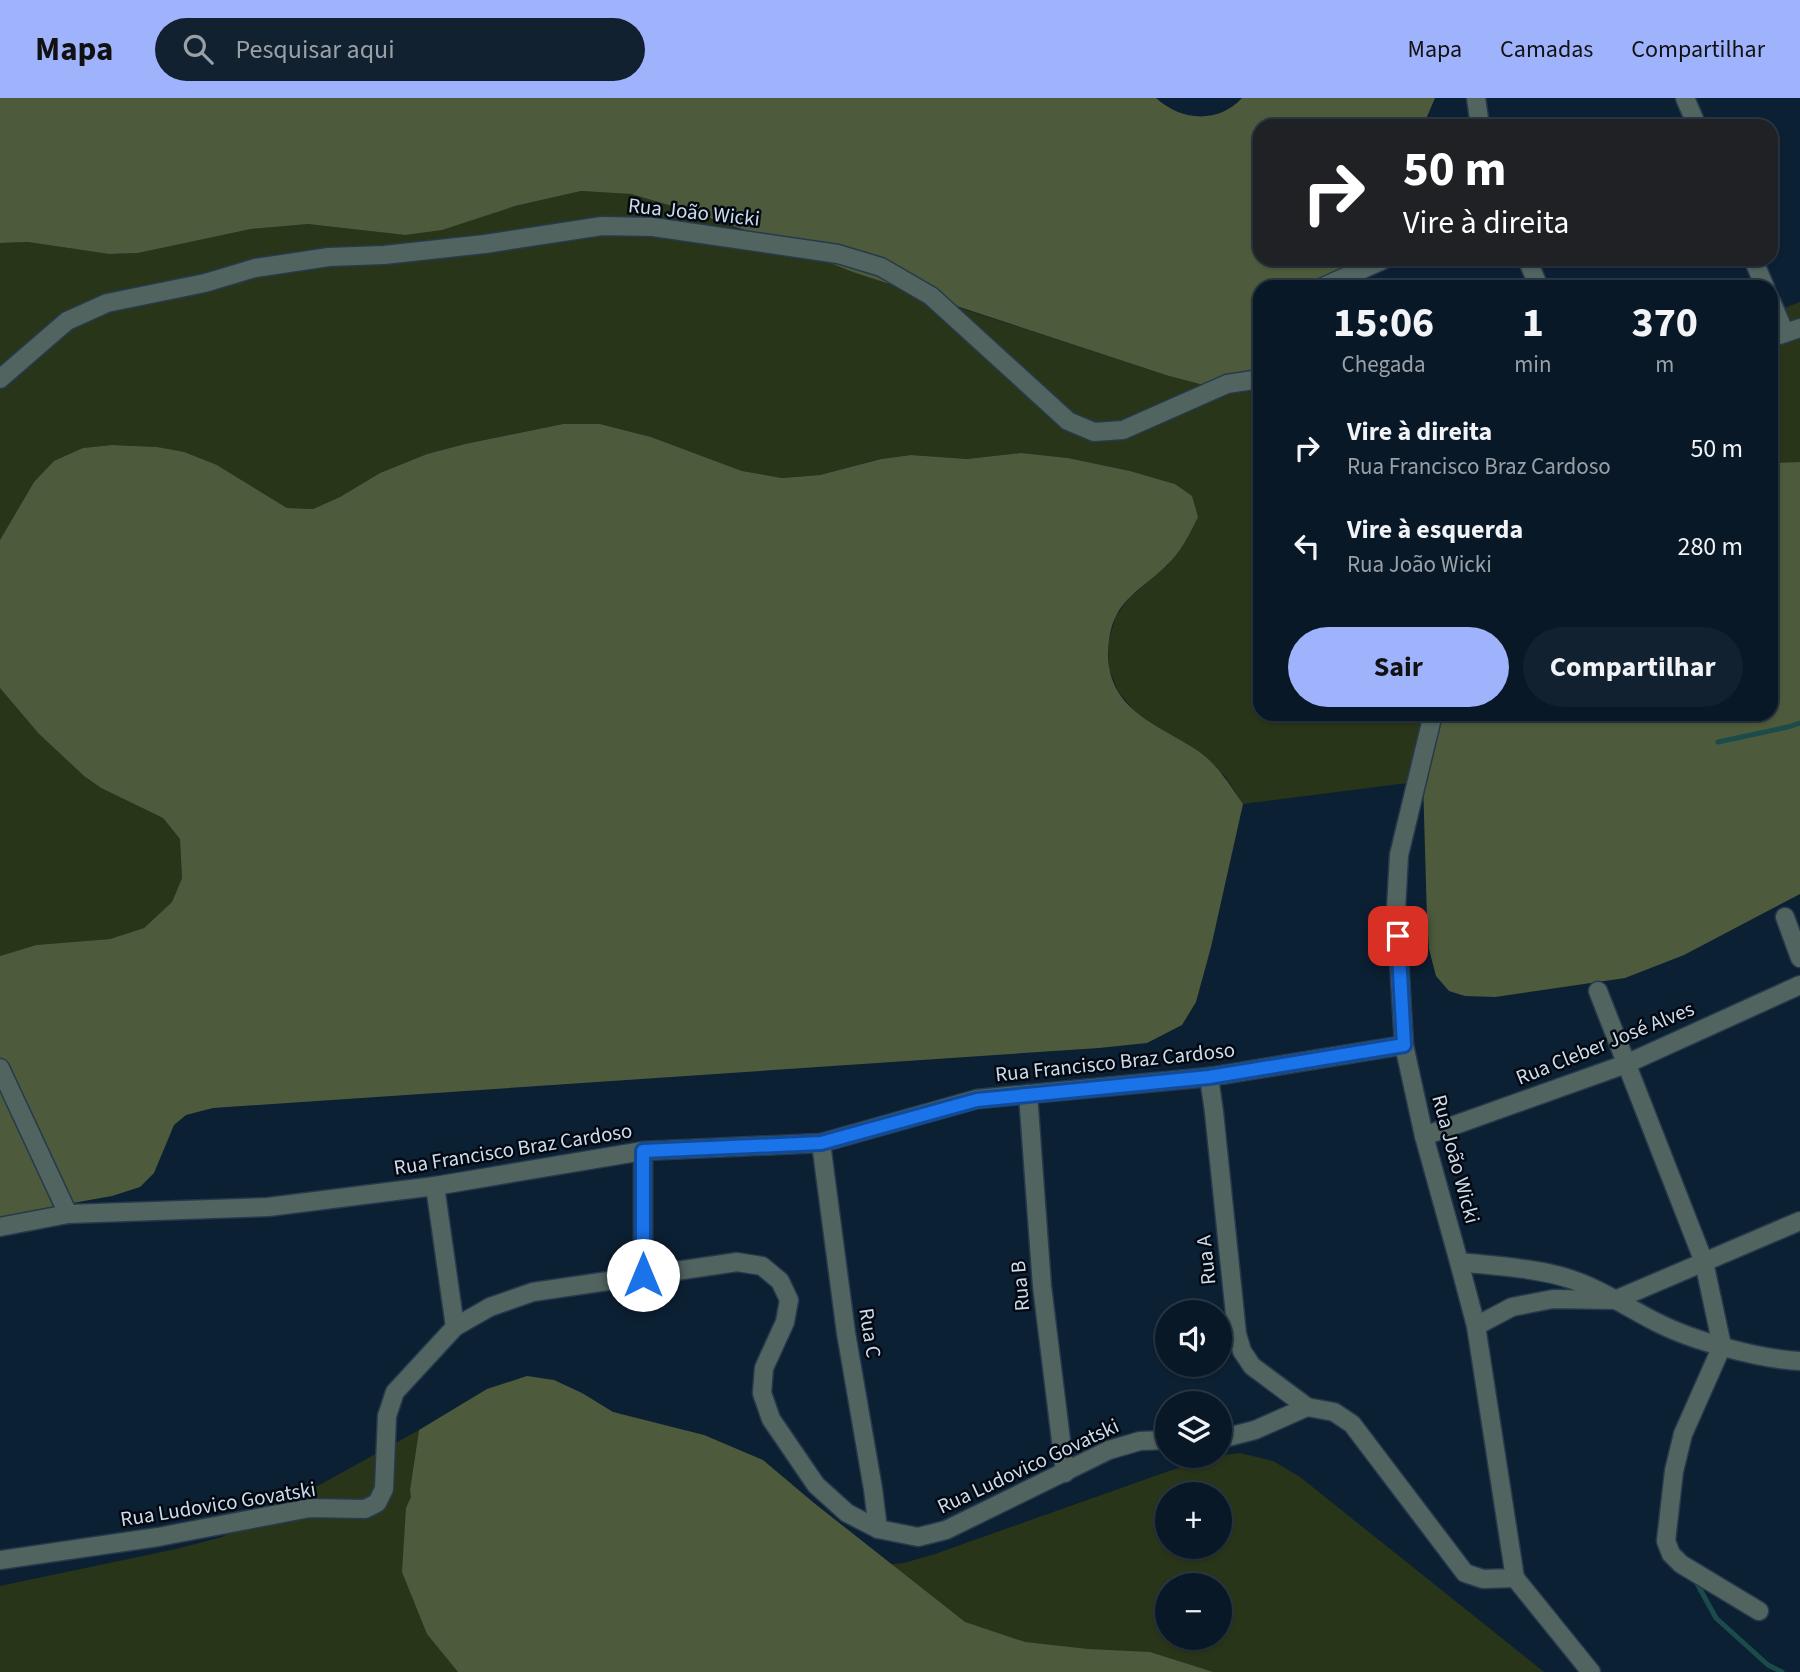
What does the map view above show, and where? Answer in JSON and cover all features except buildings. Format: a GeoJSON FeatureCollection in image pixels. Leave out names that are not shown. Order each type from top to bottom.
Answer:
{"type":"FeatureCollection","features":[{"type":"Feature","properties":{"kind":"street"},"geometry":{"type":"LineString","coordinates":[[1476,98],[1479,119]]}},
{"type":"Feature","properties":{"kind":"street"},"geometry":{"type":"LineString","coordinates":[[1685,98],[1694,119]]}},
{"type":"Feature","properties":{"kind":"street","name":"Rua João Wicki"},"geometry":{"type":"LineString","coordinates":[[0,379],[67,321],[107,303],[205,284],[267,266],[329,257],[384,255],[485,244],[602,226],[653,227],[838,254],[881,267],[931,296],[1068,421],[1094,432],[1123,430],[1227,384],[1253,380]]}},
{"type":"Feature","properties":{"kind":"street"},"geometry":{"type":"LineString","coordinates":[[1338,280],[1370,266]]}},
{"type":"Feature","properties":{"kind":"street","name":"Rua João Wicki"},"geometry":{"type":"LineString","coordinates":[[1431,721],[1399,855],[1396,909],[1404,1045],[1424,1136],[1460,1262]]}},
{"type":"Feature","properties":{"kind":"street"},"geometry":{"type":"LineString","coordinates":[[1785,917],[1800,958]]}},
{"type":"Feature","properties":{"kind":"street","name":"Rua Cleber José Alves"},"geometry":{"type":"LineString","coordinates":[[1424,1136],[1626,1064],[1800,985]]}},
{"type":"Feature","properties":{"kind":"street"},"geometry":{"type":"LineString","coordinates":[[1598,991],[1704,1262],[1722,1346],[1683,1434],[1674,1471],[1666,1541],[1671,1554],[1681,1564],[1759,1611]]}},
{"type":"Feature","properties":{"kind":"street","name":"Rua Francisco Braz Cardoso"},"geometry":{"type":"LineString","coordinates":[[0,1227],[68,1214],[268,1207],[435,1186],[643,1151],[821,1143],[977,1100],[1209,1077],[1404,1045]]}},
{"type":"Feature","properties":{"kind":"street"},"geometry":{"type":"LineString","coordinates":[[0,1068],[68,1214]]}},
{"type":"Feature","properties":{"kind":"street","name":"Rua A"},"geometry":{"type":"LineString","coordinates":[[1209,1077],[1237,1334],[1242,1350],[1252,1366],[1307,1408]]}},
{"type":"Feature","properties":{"kind":"street","name":"Rua B"},"geometry":{"type":"LineString","coordinates":[[1028,1094],[1042,1286],[1065,1473]]}},
{"type":"Feature","properties":{"kind":"street","name":"Rua C"},"geometry":{"type":"LineString","coordinates":[[821,1143],[846,1333],[878,1530]]}},
{"type":"Feature","properties":{"kind":"street"},"geometry":{"type":"LineString","coordinates":[[643,1151],[643,1275]]}},
{"type":"Feature","properties":{"kind":"street"},"geometry":{"type":"LineString","coordinates":[[435,1186],[455,1327]]}},
{"type":"Feature","properties":{"kind":"street"},"geometry":{"type":"LineString","coordinates":[[1476,1326],[1512,1307],[1553,1299],[1615,1300],[1800,1221]]}},
{"type":"Feature","properties":{"kind":"street","name":"Rua Ludovico Govatski"},"geometry":{"type":"LineString","coordinates":[[0,1560],[158,1537],[310,1508],[365,1509],[377,1503],[384,1489],[387,1416],[395,1392],[455,1327],[490,1307],[533,1292],[737,1262],[762,1266],[780,1281],[789,1300],[785,1322],[764,1368],[762,1393],[771,1419],[816,1485],[846,1513],[878,1530],[918,1537],[946,1530],[1109,1450],[1140,1441],[1155,1440]]}},
{"type":"Feature","properties":{"kind":"street"},"geometry":{"type":"LineString","coordinates":[[1591,1672],[1515,1578],[1476,1326],[1460,1262],[1540,1272],[1570,1279],[1658,1323],[1722,1346],[1779,1360],[1800,1360]]}},
{"type":"Feature","properties":{"kind":"street"},"geometry":{"type":"LineString","coordinates":[[1232,1436],[1255,1430],[1307,1408],[1334,1412],[1352,1424],[1465,1573],[1483,1579],[1515,1578]]}},
{"type":"Feature","properties":{"kind":"green space"},"geometry":{"type":"Polygon","coordinates":[[[0,98],[1156,98],[1177,111],[1199,116],[1222,112],[1242,98],[1435,98],[1426,119],[1253,119],[1253,266],[1362,266],[1356,280],[1253,280],[1253,376],[1215,388],[1169,376],[853,272],[765,237],[631,194],[581,191],[515,206],[442,230],[405,235],[308,224],[251,229],[138,253],[109,254],[28,242],[0,243],[0,98]]]}},
{"type":"Feature","properties":{"kind":"green space"},"geometry":{"type":"Polygon","coordinates":[[[581,191],[631,194],[689,211],[914,293],[1169,376],[1215,388],[1253,376],[1253,721],[1436,721],[1423,781],[1243,804],[1225,776],[1136,713],[1118,691],[1109,669],[1108,643],[1116,616],[1129,598],[1168,565],[1192,497],[1175,484],[1068,458],[1021,453],[967,459],[911,455],[880,459],[820,475],[782,478],[742,471],[651,437],[600,424],[563,424],[427,454],[380,473],[340,497],[313,509],[287,508],[217,465],[157,447],[112,445],[83,448],[34,482],[0,540],[0,243],[28,242],[109,254],[138,253],[251,229],[308,224],[405,235],[581,191]]]}},
{"type":"Feature","properties":{"kind":"green space"},"geometry":{"type":"Polygon","coordinates":[[[1800,302],[1800,462],[1778,463],[1778,310],[1800,302]]]}},
{"type":"Feature","properties":{"kind":"green space"},"geometry":{"type":"Polygon","coordinates":[[[563,424],[600,424],[651,437],[742,471],[782,478],[820,475],[881,459],[911,455],[967,459],[1021,453],[1068,458],[1130,471],[1175,484],[1192,496],[1198,517],[1188,537],[1171,561],[1133,594],[1117,614],[1108,651],[1111,675],[1127,704],[1153,724],[1205,756],[1223,775],[1243,804],[1196,1002],[1182,1025],[1147,1043],[1099,1048],[213,1108],[186,1115],[174,1125],[154,1173],[140,1187],[112,1196],[34,1210],[0,1221],[0,956],[36,945],[110,939],[144,928],[172,902],[182,878],[180,839],[163,818],[101,788],[84,776],[39,734],[0,688],[0,540],[34,482],[54,461],[83,448],[112,445],[157,447],[184,452],[217,465],[287,508],[313,509],[340,497],[380,473],[427,454],[563,424]]]}},
{"type":"Feature","properties":{"kind":"green space"},"geometry":{"type":"Polygon","coordinates":[[[1800,462],[1800,894],[1684,955],[1625,978],[1495,997],[1465,996],[1449,991],[1436,976],[1429,949],[1427,918],[1423,781],[1436,721],[1778,721],[1778,463],[1800,462]]]}},
{"type":"Feature","properties":{"kind":"green space"},"geometry":{"type":"Polygon","coordinates":[[[0,688],[39,734],[84,776],[101,788],[163,818],[180,839],[182,878],[172,902],[144,928],[110,939],[36,945],[0,956],[0,688]]]}},
{"type":"Feature","properties":{"kind":"green space"},"geometry":{"type":"Polygon","coordinates":[[[527,1376],[554,1380],[613,1412],[704,1435],[763,1460],[965,1622],[1025,1642],[1150,1652],[1213,1672],[458,1672],[427,1634],[402,1572],[406,1508],[411,1497],[419,1430],[487,1389],[527,1376]]]}},
{"type":"Feature","properties":{"kind":"green space"},"geometry":{"type":"Polygon","coordinates":[[[419,1430],[410,1490],[458,1672],[0,1672],[0,1586],[222,1537],[419,1430]]]}},
{"type":"Feature","properties":{"kind":"green space"},"geometry":{"type":"Polygon","coordinates":[[[1240,1453],[1273,1461],[1300,1477],[1544,1672],[1135,1672],[990,1648],[875,1566],[904,1563],[935,1554],[1172,1470],[1232,1468],[1232,1454],[1240,1453]]]}},
{"type":"Feature","properties":{"kind":"waterway"},"geometry":{"type":"LineString","coordinates":[[1718,742],[1800,723]]}},
{"type":"Feature","properties":{"kind":"waterway"},"geometry":{"type":"LineString","coordinates":[[1695,1580],[1716,1618],[1768,1665],[1782,1672]]}},
{"type":"Feature","properties":{"kind":"route"},"geometry":{"type":"LineString","coordinates":[[643,1275],[643,1151],[821,1143],[977,1100],[1209,1077],[1404,1045],[1398,936]]}}]}
